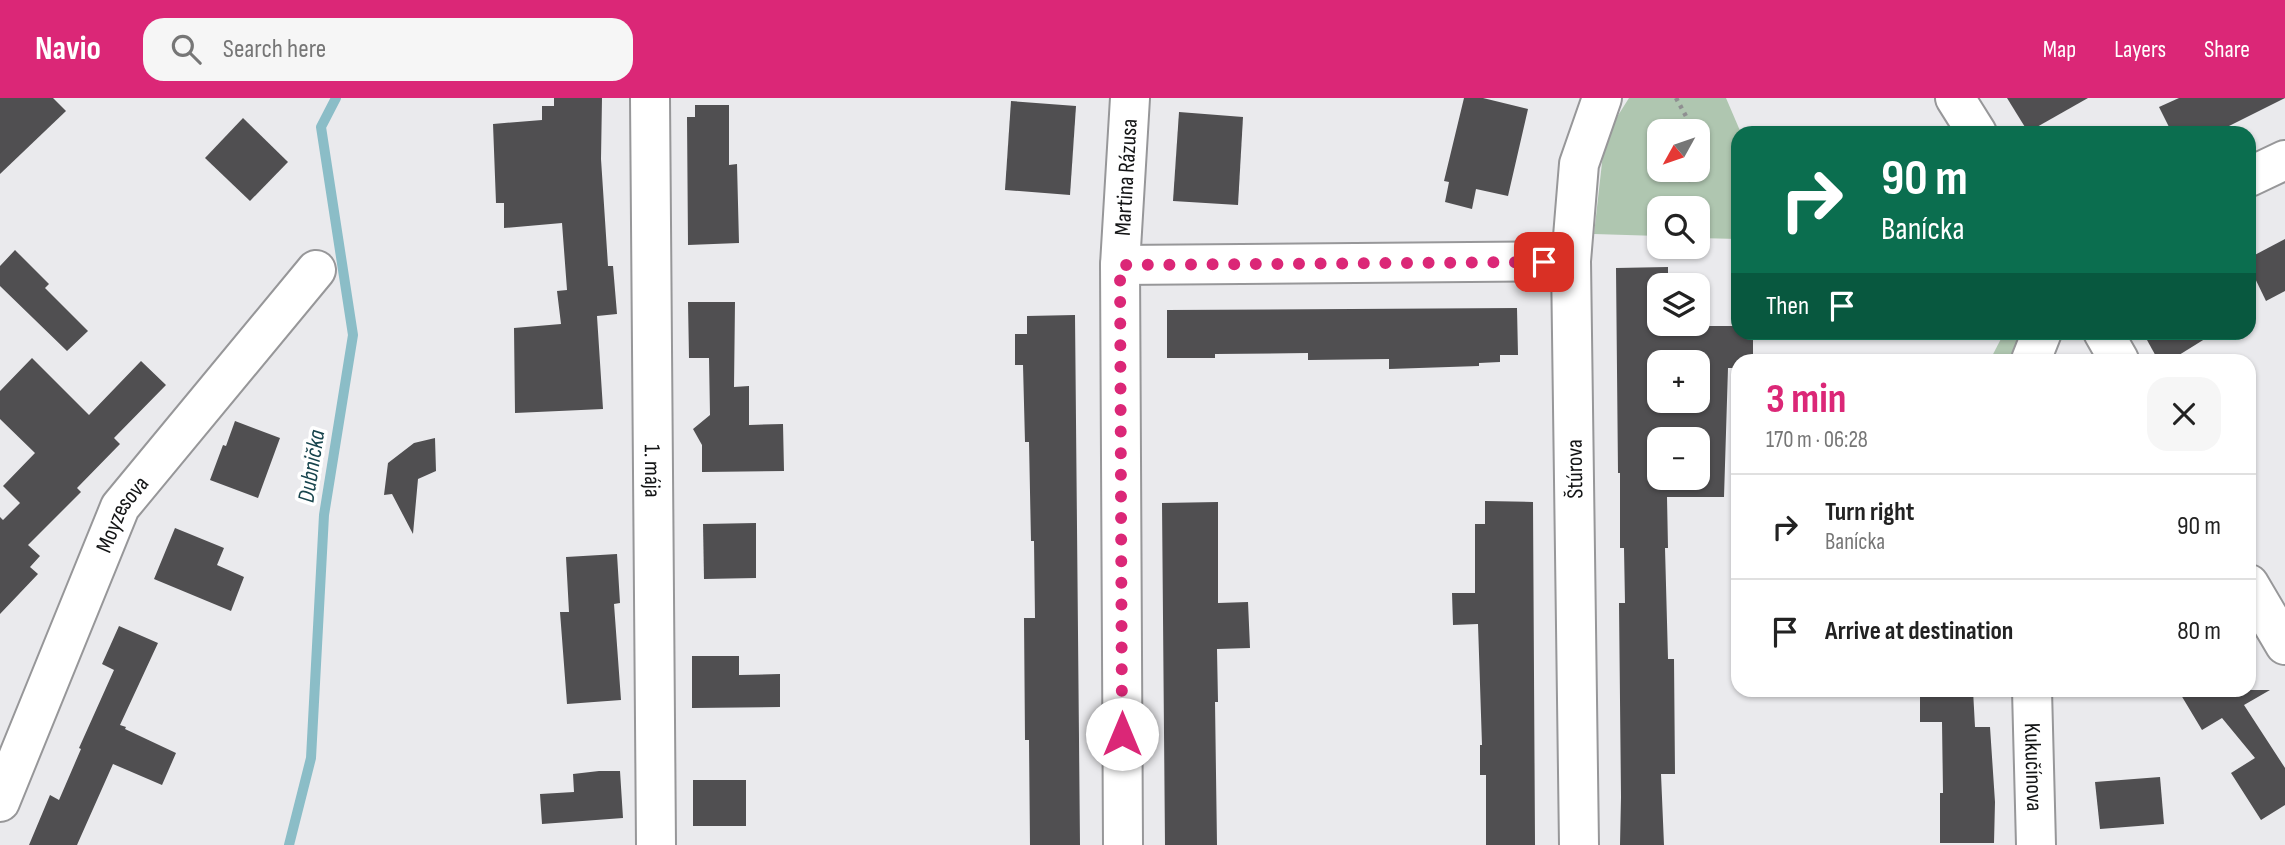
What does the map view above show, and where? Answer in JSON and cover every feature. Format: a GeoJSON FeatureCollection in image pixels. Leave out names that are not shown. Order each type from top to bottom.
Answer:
{"type":"FeatureCollection","features":[{"type":"Feature","properties":{"kind":"street","name":"1. mája"},"geometry":{"type":"LineString","coordinates":[[650,98],[656,845]]}},
{"type":"Feature","properties":{"kind":"street","name":"Martina Rázusa"},"geometry":{"type":"LineString","coordinates":[[1123,845],[1120,265],[1130,98]]}},
{"type":"Feature","properties":{"kind":"street","name":"Štúrova"},"geometry":{"type":"LineString","coordinates":[[1579,845],[1571,261],[1579,164],[1602,98]]}},
{"type":"Feature","properties":{"kind":"street"},"geometry":{"type":"LineString","coordinates":[[1955,98],[1973,126]]}},
{"type":"Feature","properties":{"kind":"street"},"geometry":{"type":"LineString","coordinates":[[2256,174],[2285,160]]}},
{"type":"Feature","properties":{"kind":"street"},"geometry":{"type":"LineString","coordinates":[[1120,265],[1571,261]]}},
{"type":"Feature","properties":{"kind":"street","name":"Moyzesova"},"geometry":{"type":"LineString","coordinates":[[0,802],[120,507],[316,270]]}},
{"type":"Feature","properties":{"kind":"street"},"geometry":{"type":"LineString","coordinates":[[2256,593],[2279,623]]}},
{"type":"Feature","properties":{"kind":"street","name":"Kukučínova"},"geometry":{"type":"LineString","coordinates":[[2032,697],[2036,845]]}},
{"type":"Feature","properties":{"kind":"path"},"geometry":{"type":"LineString","coordinates":[[1676,98],[1687,119]]}},
{"type":"Feature","properties":{"kind":"green space"},"geometry":{"type":"Polygon","coordinates":[[[1629,98],[1726,98],[1738,126],[1731,126],[1731,239],[1710,238],[1710,196],[1647,196],[1647,236],[1594,234],[1605,136],[1629,98]]]}},
{"type":"Feature","properties":{"kind":"green space"},"geometry":{"type":"Polygon","coordinates":[[[2000,340],[2018,340],[2015,354],[1993,354],[2000,340]]]}},
{"type":"Feature","properties":{"kind":"building"},"geometry":{"type":"Polygon","coordinates":[[[0,98],[53,98],[66,111],[0,174],[0,98]]]}},
{"type":"Feature","properties":{"kind":"building"},"geometry":{"type":"Polygon","coordinates":[[[554,98],[602,98],[601,159],[608,266],[613,266],[617,314],[597,316],[603,409],[515,413],[514,328],[561,324],[557,291],[567,290],[562,223],[504,228],[504,203],[496,203],[493,124],[542,120],[542,106],[554,106],[554,98]]]}},
{"type":"Feature","properties":{"kind":"building"},"geometry":{"type":"Polygon","coordinates":[[[1464,98],[1483,98],[1528,109],[1508,196],[1476,189],[1472,209],[1445,202],[1449,182],[1444,181],[1464,98]]]}},
{"type":"Feature","properties":{"kind":"building"},"geometry":{"type":"Polygon","coordinates":[[[2007,98],[2088,98],[2039,126],[2024,126],[2007,98]]]}},
{"type":"Feature","properties":{"kind":"building"},"geometry":{"type":"Polygon","coordinates":[[[2179,98],[2285,98],[2229,126],[2168,126],[2159,107],[2179,98]]]}},
{"type":"Feature","properties":{"kind":"building"},"geometry":{"type":"Polygon","coordinates":[[[1011,101],[1076,106],[1070,195],[1005,190],[1011,101]]]}},
{"type":"Feature","properties":{"kind":"building"},"geometry":{"type":"Polygon","coordinates":[[[695,105],[729,105],[729,165],[737,164],[739,243],[688,245],[687,117],[695,117],[695,105]]]}},
{"type":"Feature","properties":{"kind":"building"},"geometry":{"type":"Polygon","coordinates":[[[1179,112],[1243,117],[1238,205],[1173,201],[1179,112]]]}},
{"type":"Feature","properties":{"kind":"building"},"geometry":{"type":"Polygon","coordinates":[[[243,118],[288,162],[250,201],[205,158],[243,118]]]}},
{"type":"Feature","properties":{"kind":"building"},"geometry":{"type":"Polygon","coordinates":[[[2285,239],[2285,291],[2266,301],[2256,280],[2256,254],[2285,239]]]}},
{"type":"Feature","properties":{"kind":"building"},"geometry":{"type":"Polygon","coordinates":[[[15,250],[49,284],[45,288],[88,331],[67,351],[0,286],[0,266],[15,250]]]}},
{"type":"Feature","properties":{"kind":"building"},"geometry":{"type":"Polygon","coordinates":[[[1668,267],[1668,273],[1647,273],[1647,336],[1710,336],[1710,326],[1731,326],[1731,340],[1753,340],[1753,354],[1731,354],[1731,368],[1728,368],[1724,497],[1667,497],[1668,548],[1665,548],[1668,659],[1674,659],[1675,774],[1661,774],[1664,845],[1620,845],[1619,603],[1625,603],[1624,548],[1620,548],[1616,268],[1668,267]]]}},
{"type":"Feature","properties":{"kind":"building"},"geometry":{"type":"Polygon","coordinates":[[[688,302],[735,302],[734,387],[749,386],[749,425],[783,424],[784,471],[702,472],[702,445],[693,429],[710,415],[709,358],[689,358],[688,302]]]}},
{"type":"Feature","properties":{"kind":"building"},"geometry":{"type":"Polygon","coordinates":[[[1517,308],[1518,355],[1500,355],[1500,362],[1479,363],[1479,366],[1389,369],[1389,359],[1308,360],[1308,353],[1215,354],[1215,358],[1167,358],[1167,310],[1517,308]]]}},
{"type":"Feature","properties":{"kind":"building"},"geometry":{"type":"Polygon","coordinates":[[[1075,315],[1080,845],[1030,845],[1029,740],[1025,740],[1024,618],[1035,618],[1034,541],[1031,541],[1029,442],[1025,442],[1023,365],[1015,365],[1015,334],[1027,334],[1027,316],[1075,315]]]}},
{"type":"Feature","properties":{"kind":"building"},"geometry":{"type":"Polygon","coordinates":[[[2147,340],[2203,340],[2181,354],[2155,354],[2147,340]]]}},
{"type":"Feature","properties":{"kind":"building"},"geometry":{"type":"Polygon","coordinates":[[[32,358],[89,415],[141,361],[166,385],[114,438],[120,444],[77,488],[81,492],[28,545],[40,556],[30,567],[38,574],[0,614],[0,517],[3,520],[20,503],[3,486],[35,453],[0,419],[0,391],[32,358]]]}},
{"type":"Feature","properties":{"kind":"building"},"geometry":{"type":"Polygon","coordinates":[[[235,421],[280,438],[258,498],[210,480],[235,421]]]}},
{"type":"Feature","properties":{"kind":"building"},"geometry":{"type":"Polygon","coordinates":[[[435,438],[436,471],[418,479],[413,534],[392,494],[384,495],[388,463],[414,443],[435,438]]]}},
{"type":"Feature","properties":{"kind":"building"},"geometry":{"type":"Polygon","coordinates":[[[1485,501],[1533,502],[1535,845],[1486,845],[1486,775],[1480,775],[1482,745],[1478,624],[1453,625],[1452,593],[1475,593],[1475,524],[1485,524],[1485,501]]]}},
{"type":"Feature","properties":{"kind":"building"},"geometry":{"type":"Polygon","coordinates":[[[1218,502],[1218,603],[1248,602],[1250,648],[1217,649],[1217,845],[1165,845],[1162,503],[1218,502]]]}},
{"type":"Feature","properties":{"kind":"building"},"geometry":{"type":"Polygon","coordinates":[[[756,523],[756,578],[704,579],[703,524],[756,523]]]}},
{"type":"Feature","properties":{"kind":"building"},"geometry":{"type":"Polygon","coordinates":[[[175,528],[224,548],[217,565],[244,577],[231,611],[154,579],[175,528]]]}},
{"type":"Feature","properties":{"kind":"building"},"geometry":{"type":"Polygon","coordinates":[[[617,554],[620,603],[614,604],[621,700],[567,704],[560,612],[569,612],[566,557],[617,554]]]}},
{"type":"Feature","properties":{"kind":"building"},"geometry":{"type":"Polygon","coordinates":[[[119,626],[158,643],[120,725],[176,753],[162,785],[113,764],[77,845],[29,845],[50,795],[59,800],[114,670],[102,664],[119,626]]]}},
{"type":"Feature","properties":{"kind":"building"},"geometry":{"type":"Polygon","coordinates":[[[692,656],[739,656],[739,675],[780,674],[780,707],[692,708],[692,656]]]}},
{"type":"Feature","properties":{"kind":"building"},"geometry":{"type":"Polygon","coordinates":[[[2256,690],[2270,690],[2244,705],[2285,768],[2285,805],[2261,820],[2231,773],[2255,758],[2222,718],[2202,730],[2182,697],[2256,697],[2256,690]]]}},
{"type":"Feature","properties":{"kind":"building"},"geometry":{"type":"Polygon","coordinates":[[[1920,697],[1973,697],[1975,727],[1990,727],[1995,802],[1994,843],[1940,843],[1940,793],[1943,793],[1942,722],[1920,722],[1920,697]]]}},
{"type":"Feature","properties":{"kind":"building"},"geometry":{"type":"Polygon","coordinates":[[[620,771],[623,818],[542,824],[540,794],[574,792],[573,774],[620,771]]]}},
{"type":"Feature","properties":{"kind":"building"},"geometry":{"type":"Polygon","coordinates":[[[2160,777],[2164,824],[2100,829],[2095,782],[2160,777]]]}},
{"type":"Feature","properties":{"kind":"building"},"geometry":{"type":"Polygon","coordinates":[[[693,780],[746,780],[746,826],[693,826],[693,780]]]}},
{"type":"Feature","properties":{"kind":"waterway","name":"Dubnička"},"geometry":{"type":"LineString","coordinates":[[289,845],[311,758],[324,515],[353,335],[321,127],[336,98]]}},
{"type":"Feature","properties":{"kind":"route"},"geometry":{"type":"LineString","coordinates":[[1122,734],[1120,265],[1544,262]]}}]}
